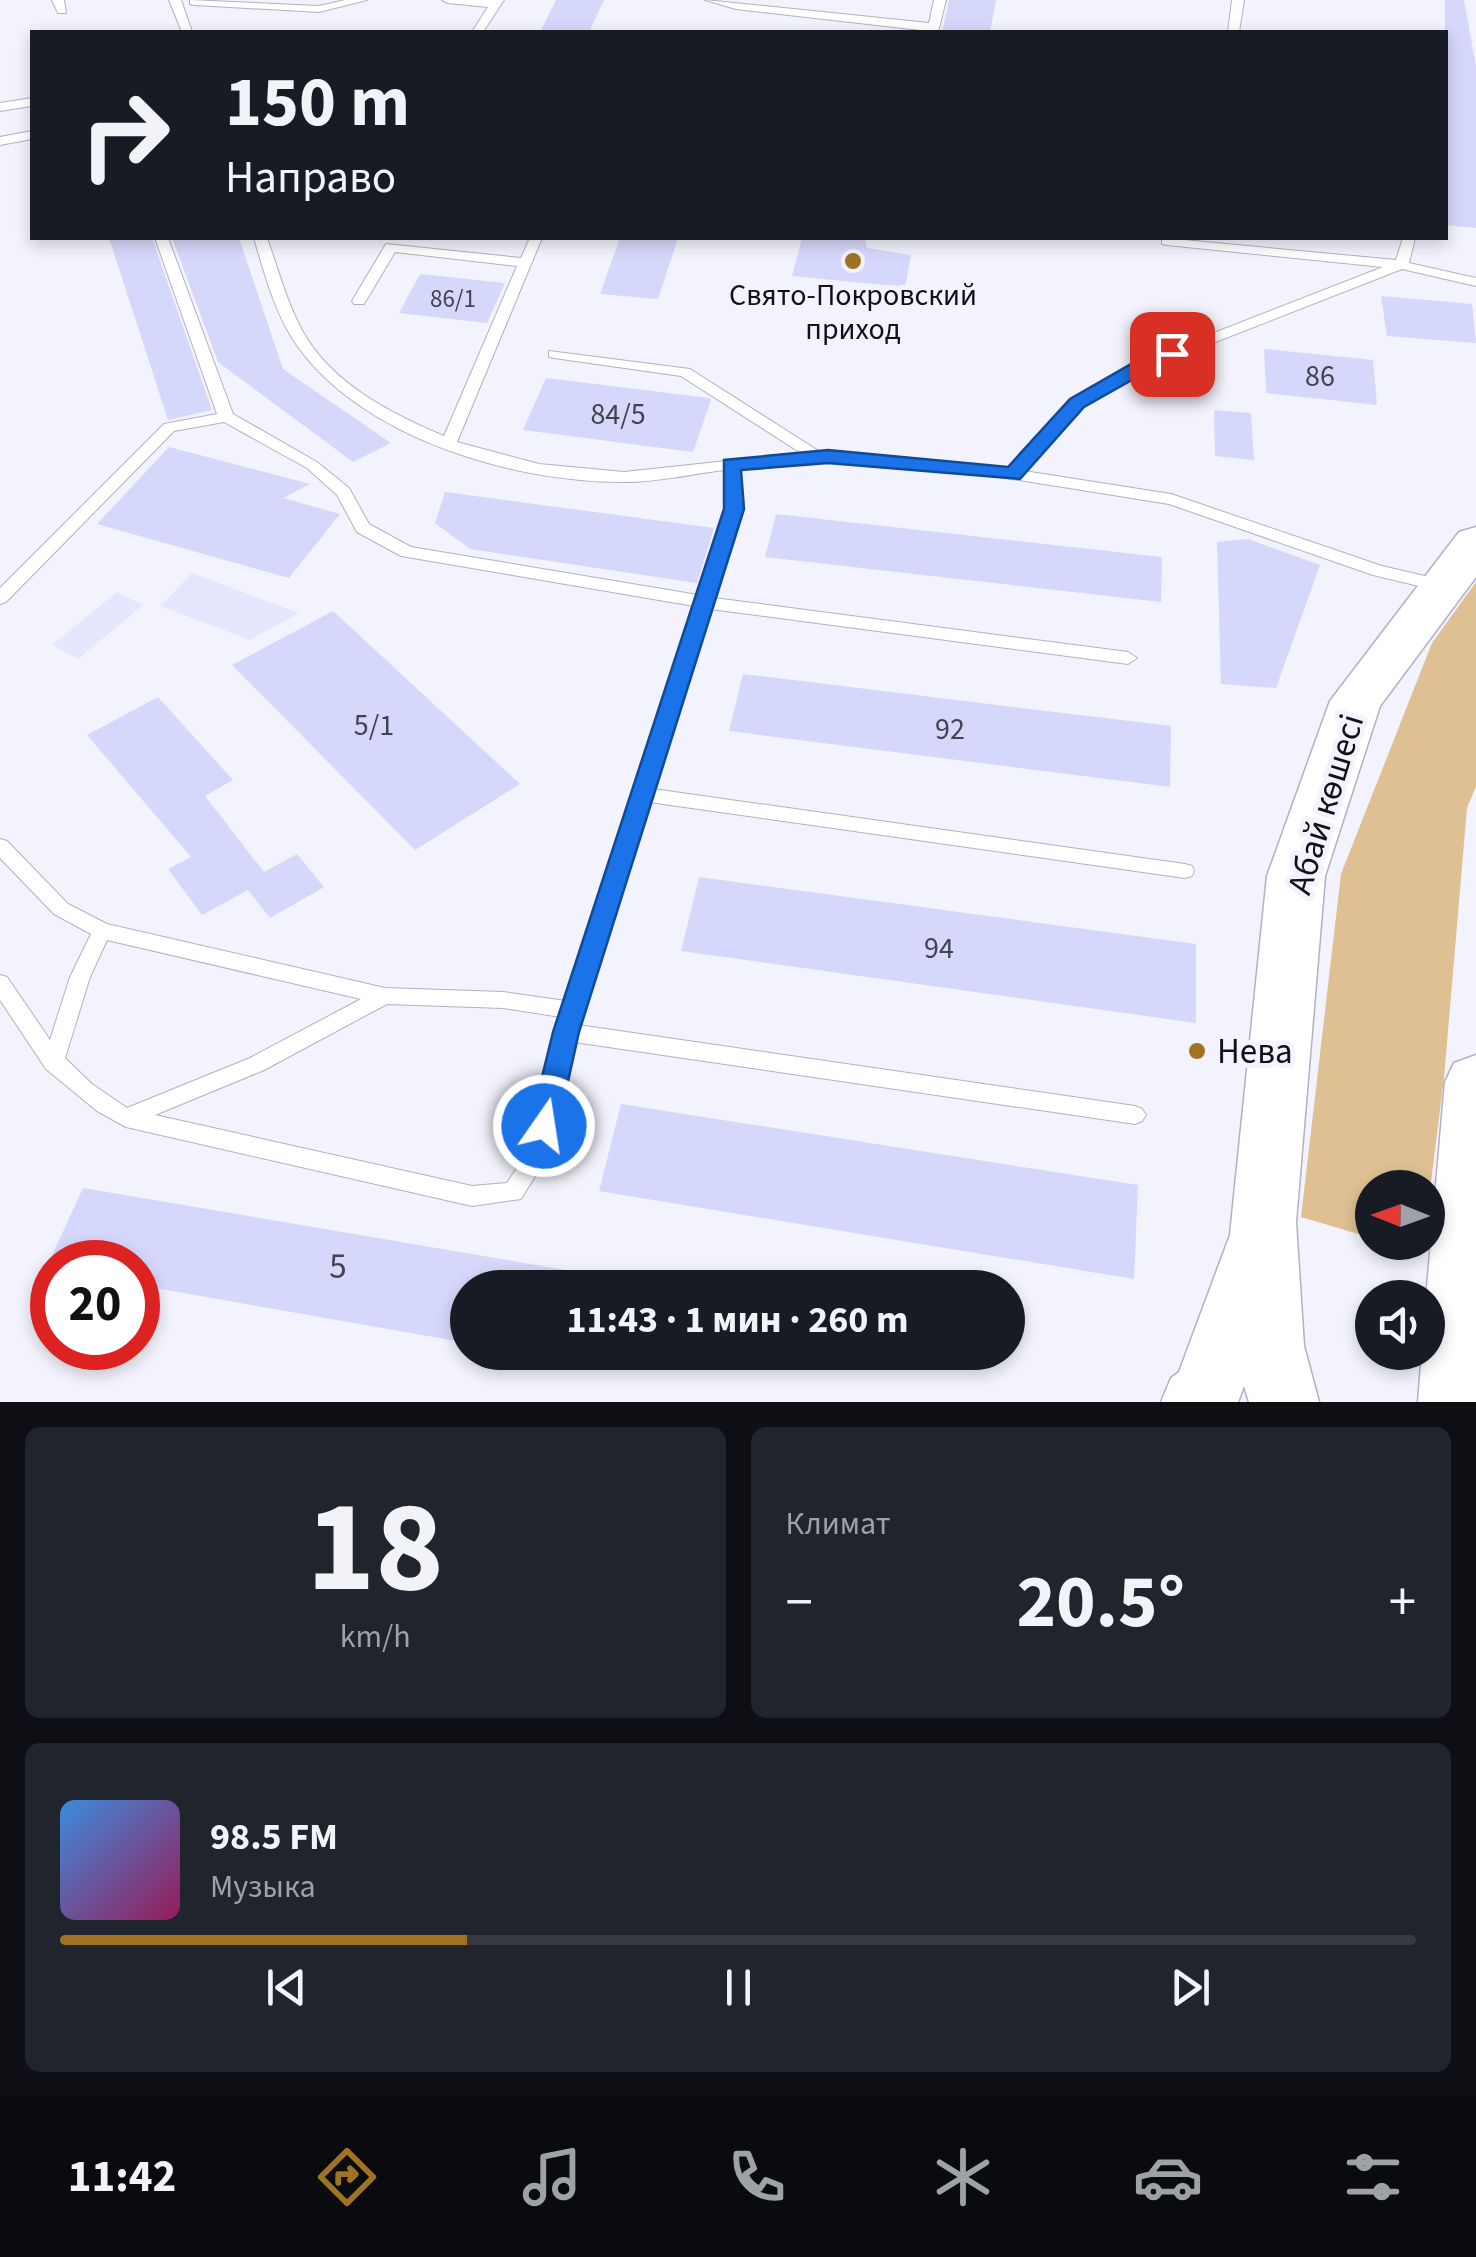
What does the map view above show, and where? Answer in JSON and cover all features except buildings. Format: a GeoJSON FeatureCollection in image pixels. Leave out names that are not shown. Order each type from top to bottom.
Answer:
{"type":"FeatureCollection","features":[{"type":"Feature","properties":{"kind":"street","name":"Абай көшесі"},"geometry":{"type":"LineString","coordinates":[[1284,1402],[1269,1346],[1263,1222],[1296,876],[1356,702],[1460,564]]}},
{"type":"Feature","properties":{"kind":"street"},"geometry":{"type":"LineString","coordinates":[[1438,1400],[1476,1082]]}},
{"type":"Feature","properties":{"kind":"street"},"geometry":{"type":"LineString","coordinates":[[1196,1402],[1206,1396],[1263,1222]]}},
{"type":"Feature","properties":{"kind":"lane"},"geometry":{"type":"LineString","coordinates":[[175,0],[187,30]]}},
{"type":"Feature","properties":{"kind":"lane"},"geometry":{"type":"LineString","coordinates":[[182,17],[195,1],[319,10],[360,0]]}},
{"type":"Feature","properties":{"kind":"lane"},"geometry":{"type":"LineString","coordinates":[[448,0],[497,2]]}},
{"type":"Feature","properties":{"kind":"lane"},"geometry":{"type":"LineString","coordinates":[[711,0],[933,30],[940,0]]}},
{"type":"Feature","properties":{"kind":"lane"},"geometry":{"type":"LineString","coordinates":[[838,0],[853,19]]}},
{"type":"Feature","properties":{"kind":"lane"},"geometry":{"type":"LineString","coordinates":[[1234,30],[1238,0]]}},
{"type":"Feature","properties":{"kind":"lane"},"geometry":{"type":"LineString","coordinates":[[479,30],[497,2]]}},
{"type":"Feature","properties":{"kind":"lane"},"geometry":{"type":"LineString","coordinates":[[0,107],[30,102]]}},
{"type":"Feature","properties":{"kind":"lane"},"geometry":{"type":"LineString","coordinates":[[0,141],[30,135]]}},
{"type":"Feature","properties":{"kind":"lane"},"geometry":{"type":"LineString","coordinates":[[162,240],[226,417]]}},
{"type":"Feature","properties":{"kind":"lane"},"geometry":{"type":"LineString","coordinates":[[261,240],[300,341],[332,378],[384,415],[522,466],[625,476],[817,457],[1013,474],[1171,500],[1380,570],[1460,564]]}},
{"type":"Feature","properties":{"kind":"lane"},"geometry":{"type":"LineString","coordinates":[[449,442],[535,240]]}},
{"type":"Feature","properties":{"kind":"lane"},"geometry":{"type":"LineString","coordinates":[[1401,265],[1407,240]]}},
{"type":"Feature","properties":{"kind":"lane"},"geometry":{"type":"LineString","coordinates":[[1167,241],[1401,265],[1476,282]]}},
{"type":"Feature","properties":{"kind":"lane"},"geometry":{"type":"LineString","coordinates":[[360,301],[391,247],[525,263]]}},
{"type":"Feature","properties":{"kind":"lane"},"geometry":{"type":"LineString","coordinates":[[1013,474],[1077,403],[1140,368],[1401,265]]}},
{"type":"Feature","properties":{"kind":"lane"},"geometry":{"type":"LineString","coordinates":[[554,354],[685,372],[817,457]]}},
{"type":"Feature","properties":{"kind":"lane"},"geometry":{"type":"LineString","coordinates":[[0,598],[168,427],[226,417],[312,465],[343,492],[363,528],[407,552],[704,602],[1128,658]]}},
{"type":"Feature","properties":{"kind":"lane"},"geometry":{"type":"LineString","coordinates":[[0,983],[53,1063],[91,1099],[126,1118],[472,1196],[513,1192],[536,1157],[566,1032],[734,509],[731,464]]}},
{"type":"Feature","properties":{"kind":"lane"},"geometry":{"type":"LineString","coordinates":[[643,794],[1184,871]]}},
{"type":"Feature","properties":{"kind":"lane"},"geometry":{"type":"LineString","coordinates":[[0,846],[61,909],[102,931],[385,996],[503,1000],[573,1010]]}},
{"type":"Feature","properties":{"kind":"lane"},"geometry":{"type":"LineString","coordinates":[[53,1063],[80,977],[102,931]]}},
{"type":"Feature","properties":{"kind":"lane"},"geometry":{"type":"LineString","coordinates":[[126,1118],[257,1064],[385,996]]}},
{"type":"Feature","properties":{"kind":"lane"},"geometry":{"type":"LineString","coordinates":[[566,1032],[1135,1116]]}},
{"type":"Feature","properties":{"kind":"shaded area"},"geometry":{"type":"Polygon","coordinates":[[[192,573],[299,613],[250,640],[160,606],[192,573]]]}},
{"type":"Feature","properties":{"kind":"shaded area"},"geometry":{"type":"Polygon","coordinates":[[[1476,582],[1476,786],[1467,808],[1432,1170],[1355,1170],[1355,1233],[1301,1217],[1341,874],[1432,643],[1476,582]]]}},
{"type":"Feature","properties":{"kind":"shaded area"},"geometry":{"type":"Polygon","coordinates":[[[117,592],[143,605],[78,659],[52,645],[117,592]]]}},
{"type":"Feature","properties":{"kind":"place","name":"Свято-Покровский приход"},"geometry":{"type":"Point","coordinates":[853,261]}},
{"type":"Feature","properties":{"kind":"place","name":"Нева"},"geometry":{"type":"Point","coordinates":[1197,1051]}},
{"type":"Feature","properties":{"kind":"route"},"geometry":{"type":"LineString","coordinates":[[544,1126],[566,1032],[734,509],[731,464],[828,456],[1013,474],[1077,403],[1172,354]]}}]}
